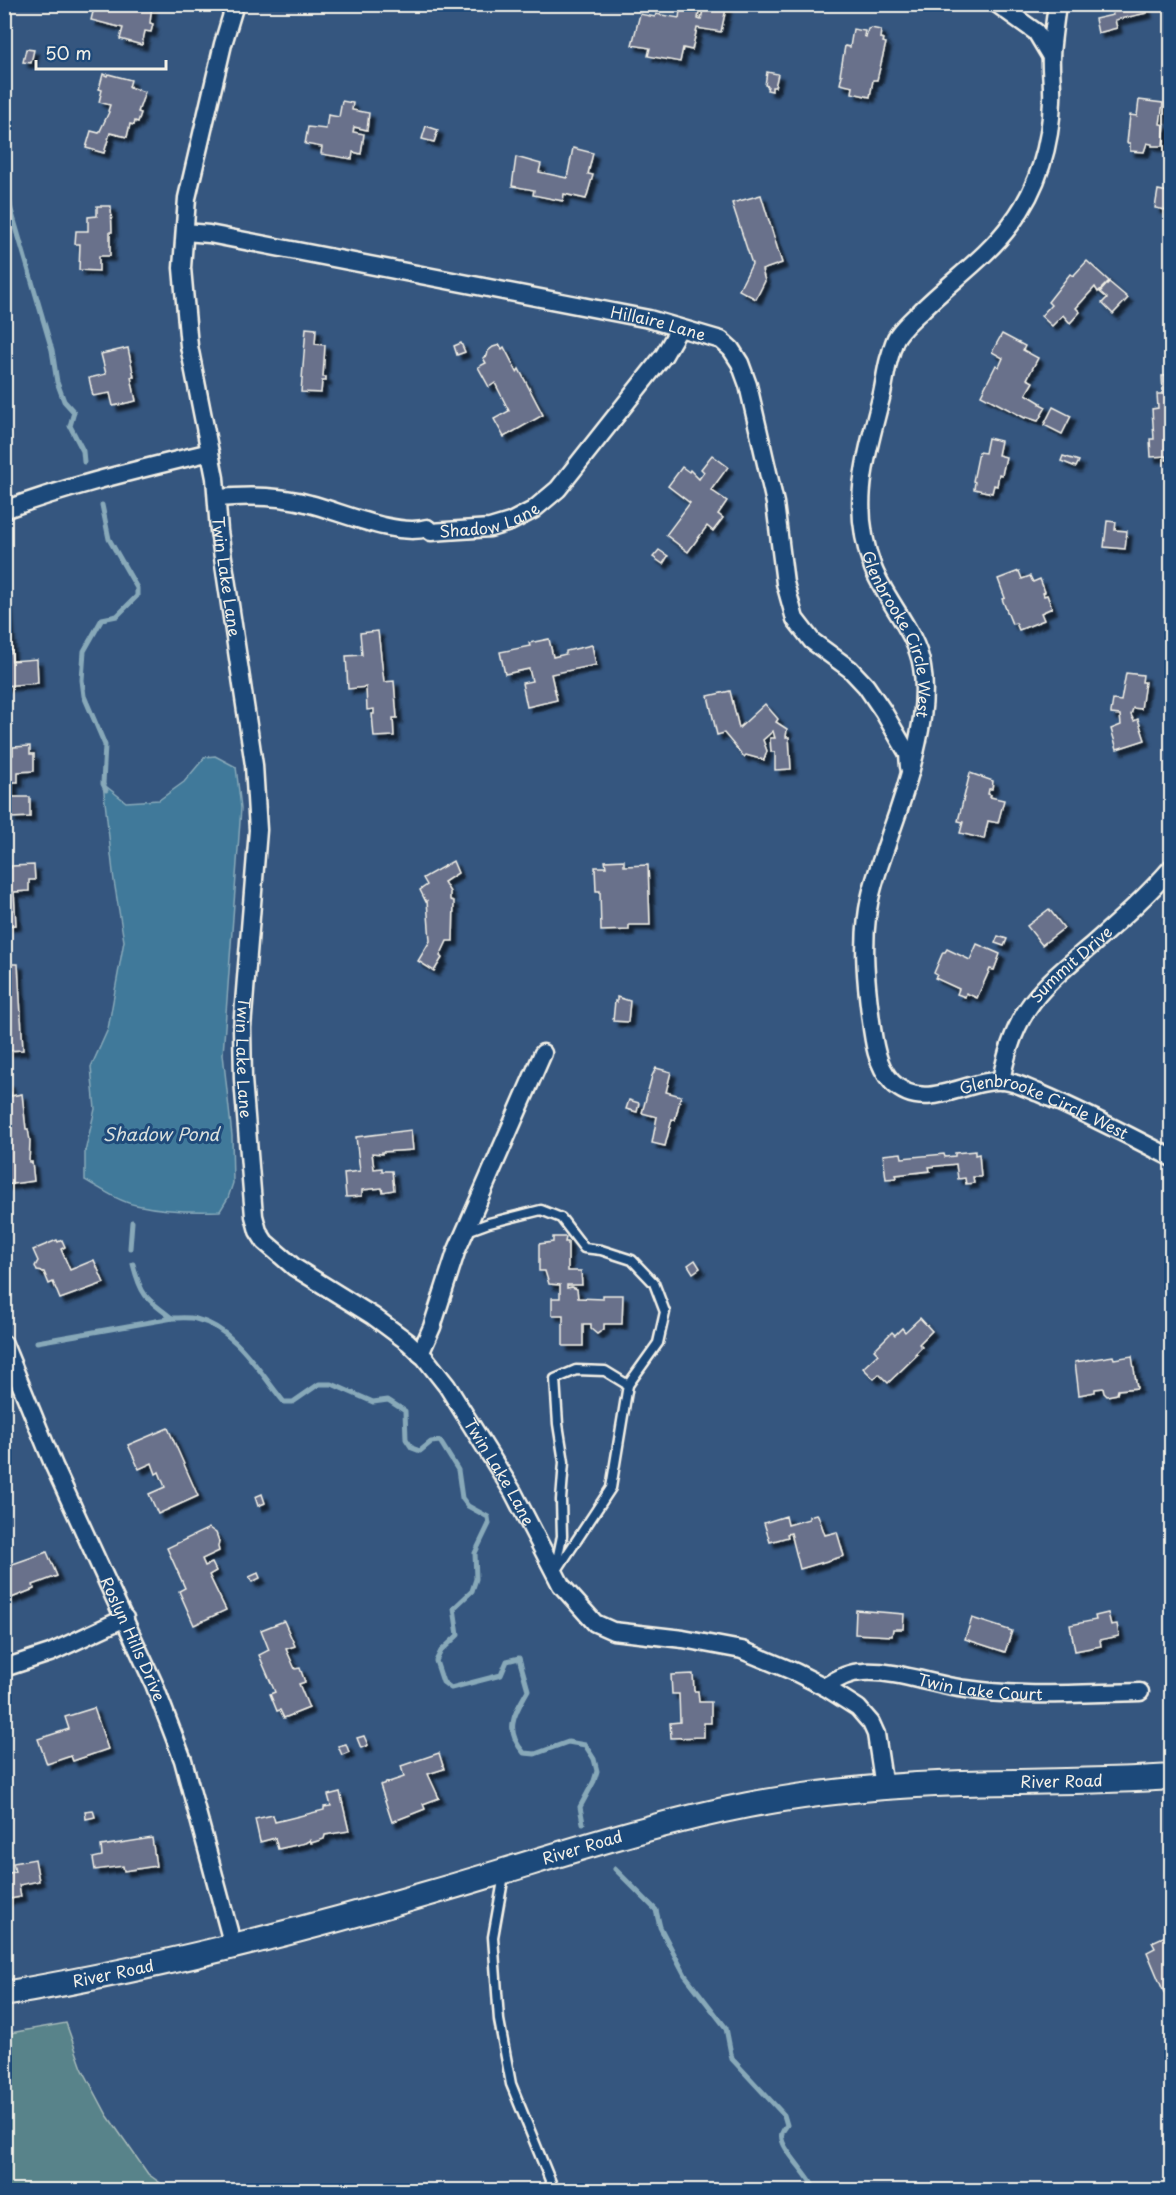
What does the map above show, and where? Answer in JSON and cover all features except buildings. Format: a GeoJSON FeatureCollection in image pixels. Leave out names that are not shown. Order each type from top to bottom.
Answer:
{"type":"FeatureCollection","features":[{"type":"Feature","properties":{"kind":"main road","name":"River Road"},"geometry":{"type":"LineString","coordinates":[[4,1994],[52,1986],[233,1946],[694,1817],[793,1798],[884,1787],[963,1783],[1119,1781],[1172,1777]]}},
{"type":"Feature","properties":{"kind":"street","name":"Twin Lake Lane"},"geometry":{"type":"LineString","coordinates":[[235,4],[188,198],[182,268],[188,334],[217,498],[219,531],[258,804],[258,830],[242,1028],[243,1079],[254,1216],[258,1231],[273,1250],[294,1267],[373,1316],[420,1354],[447,1386],[473,1426],[513,1492],[570,1597],[595,1623],[624,1633],[682,1639],[742,1650],[825,1687],[858,1708],[872,1723],[878,1740],[884,1787]]}},
{"type":"Feature","properties":{"kind":"street"},"geometry":{"type":"LineString","coordinates":[[997,4],[1036,32],[1051,57]]}},
{"type":"Feature","properties":{"kind":"street","name":"Glenbrooke Circle West"},"geometry":{"type":"LineString","coordinates":[[1057,4],[1051,57],[1050,129],[1046,152],[1031,193],[1013,223],[995,243],[907,324],[896,338],[888,364],[862,482],[860,516],[872,566],[916,646],[922,665],[924,688],[922,721],[900,807],[873,885],[867,915],[866,980],[878,1057],[885,1073],[896,1086],[919,1096],[940,1095],[986,1081],[1011,1082],[1056,1100],[1172,1158]]}},
{"type":"Feature","properties":{"kind":"street","name":"Hillaire Lane"},"geometry":{"type":"LineString","coordinates":[[185,232],[209,234],[649,319],[721,340],[731,349],[740,363],[748,385],[775,503],[792,611],[806,635],[850,669],[866,686],[908,754],[909,771]]}},
{"type":"Feature","properties":{"kind":"street","name":"Shadow Lane"},"geometry":{"type":"LineString","coordinates":[[217,498],[248,495],[279,497],[383,525],[417,531],[427,528],[431,532],[461,531],[490,528],[510,522],[533,510],[558,489],[664,355],[680,328]]}},
{"type":"Feature","properties":{"kind":"street"},"geometry":{"type":"LineString","coordinates":[[4,510],[210,452]]}},
{"type":"Feature","properties":{"kind":"street","name":"Summit Drive"},"geometry":{"type":"LineString","coordinates":[[1001,1081],[1005,1058],[1032,1002],[1050,981],[1114,925],[1172,867]]}},
{"type":"Feature","properties":{"kind":"street"},"geometry":{"type":"LineString","coordinates":[[420,1354],[432,1327],[444,1284],[464,1232],[543,1053]]}},
{"type":"Feature","properties":{"kind":"street","name":"Roslyn Hills Drive"},"geometry":{"type":"LineString","coordinates":[[4,1344],[54,1466],[154,1684],[183,1760],[233,1946]]}},
{"type":"Feature","properties":{"kind":"street"},"geometry":{"type":"LineString","coordinates":[[4,1668],[50,1653],[125,1618]]}},
{"type":"Feature","properties":{"kind":"street","name":"Twin Lake Court"},"geometry":{"type":"LineString","coordinates":[[825,1687],[846,1675],[862,1672],[885,1673],[965,1689],[1012,1694],[1140,1692]]}},
{"type":"Feature","properties":{"kind":"lane"},"geometry":{"type":"LineString","coordinates":[[464,1232],[541,1210],[561,1218],[584,1248],[601,1250],[632,1260],[654,1283],[665,1312],[658,1342],[628,1385],[611,1488],[555,1573]]}},
{"type":"Feature","properties":{"kind":"lane"},"geometry":{"type":"LineString","coordinates":[[555,1573],[562,1536],[561,1500],[564,1462],[558,1424],[555,1379],[576,1370],[606,1371],[628,1385]]}},
{"type":"Feature","properties":{"kind":"lane"},"geometry":{"type":"LineString","coordinates":[[505,1871],[493,1938],[499,2020],[511,2084],[554,2190]]}},
{"type":"Feature","properties":{"kind":"green space"},"geometry":{"type":"Polygon","coordinates":[[[66,2023],[82,2068],[107,2115],[148,2174],[170,2190],[5,2190],[5,2034],[66,2023]]]}},
{"type":"Feature","properties":{"kind":"water","name":"Shadow Pond"},"geometry":{"type":"Polygon","coordinates":[[[215,756],[236,767],[241,808],[223,1054],[232,1136],[233,1183],[220,1211],[157,1209],[123,1201],[85,1180],[85,1152],[95,1109],[91,1067],[108,1029],[124,941],[114,881],[103,784],[126,802],[159,800],[184,782],[205,757],[215,756]]]}},
{"type":"Feature","properties":{"kind":"waterway"},"geometry":{"type":"LineString","coordinates":[[4,168],[11,210],[52,350],[57,382],[64,401],[74,412],[70,426],[83,451],[84,462]]}},
{"type":"Feature","properties":{"kind":"waterway"},"geometry":{"type":"LineString","coordinates":[[102,505],[109,539],[137,588],[137,596],[117,616],[102,619],[84,651],[82,680],[84,696],[105,745],[103,784],[106,790]]}},
{"type":"Feature","properties":{"kind":"waterway"},"geometry":{"type":"LineString","coordinates":[[130,1248],[132,1222]]}},
{"type":"Feature","properties":{"kind":"waterway"},"geometry":{"type":"LineString","coordinates":[[133,1264],[146,1296],[172,1318]]}},
{"type":"Feature","properties":{"kind":"waterway"},"geometry":{"type":"LineString","coordinates":[[37,1342],[173,1318],[196,1319],[210,1324],[235,1342],[284,1402],[293,1402],[319,1384],[332,1384],[373,1402],[388,1400],[405,1411],[406,1439],[412,1448],[420,1451],[431,1442],[440,1441],[458,1470],[462,1498],[468,1506],[488,1517],[489,1524],[475,1553],[476,1579],[472,1591],[454,1608],[458,1635],[441,1651],[436,1661],[443,1682],[451,1688],[501,1675],[507,1661],[519,1658],[528,1690],[515,1714],[513,1729],[514,1736],[524,1753],[535,1754],[568,1742],[585,1745],[594,1759],[597,1771],[580,1807],[583,1823]]}},
{"type":"Feature","properties":{"kind":"waterway"},"geometry":{"type":"LineString","coordinates":[[615,1869],[656,1910],[660,1927],[685,1975],[726,2028],[732,2059],[784,2115],[787,2125],[782,2133],[784,2145],[815,2190]]}}]}
